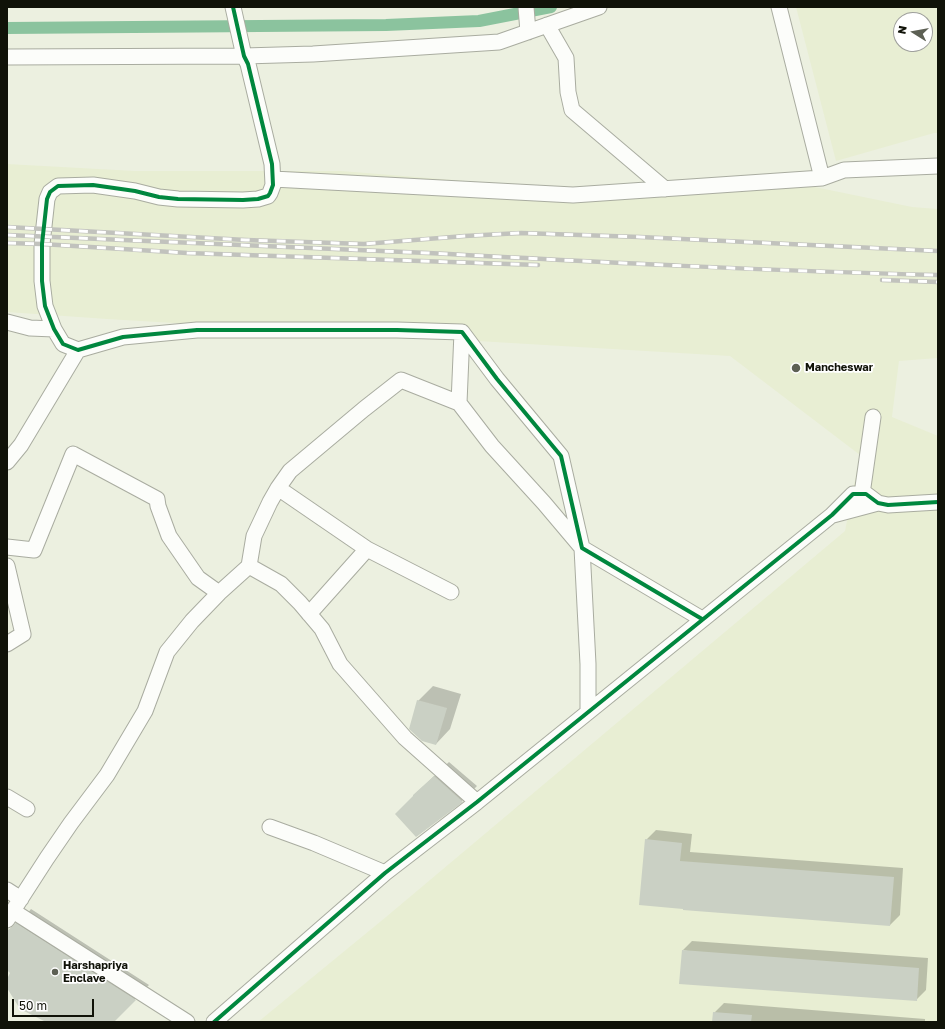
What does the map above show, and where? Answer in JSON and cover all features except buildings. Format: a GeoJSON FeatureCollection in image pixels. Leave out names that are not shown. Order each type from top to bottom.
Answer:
{"type":"FeatureCollection","features":[{"type":"Feature","properties":{"kind":"street"},"geometry":{"type":"LineString","coordinates":[[233,7],[272,164],[273,185],[270,193],[268,196],[258,199],[210,200],[165,198],[93,185],[58,186],[50,192],[47,199],[42,244],[42,281],[45,306],[54,329],[63,344],[78,350],[123,336],[197,330],[389,330],[462,332]]}},
{"type":"Feature","properties":{"kind":"street"},"geometry":{"type":"LineString","coordinates":[[526,7],[528,31]]}},
{"type":"Feature","properties":{"kind":"street"},"geometry":{"type":"LineString","coordinates":[[7,57],[244,56],[313,54],[499,42],[599,7]]}},
{"type":"Feature","properties":{"kind":"street"},"geometry":{"type":"LineString","coordinates":[[779,7],[822,178]]}},
{"type":"Feature","properties":{"kind":"street"},"geometry":{"type":"LineString","coordinates":[[547,25],[566,58],[568,92],[572,110],[665,189]]}},
{"type":"Feature","properties":{"kind":"street"},"geometry":{"type":"LineString","coordinates":[[273,179],[573,195],[822,178],[844,170],[938,166]]}},
{"type":"Feature","properties":{"kind":"street"},"geometry":{"type":"LineString","coordinates":[[7,322],[30,328],[54,329]]}},
{"type":"Feature","properties":{"kind":"street"},"geometry":{"type":"LineString","coordinates":[[459,403],[462,332]]}},
{"type":"Feature","properties":{"kind":"street"},"geometry":{"type":"LineString","coordinates":[[462,332],[497,379],[561,456],[582,548],[588,664],[588,712]]}},
{"type":"Feature","properties":{"kind":"street"},"geometry":{"type":"LineString","coordinates":[[7,462],[21,445],[78,350]]}},
{"type":"Feature","properties":{"kind":"street"},"geometry":{"type":"LineString","coordinates":[[14,910],[71,823],[108,774],[145,711],[167,652],[192,621],[249,566],[254,536],[270,502],[290,471],[401,380],[459,403],[492,446],[544,503],[582,548],[702,619]]}},
{"type":"Feature","properties":{"kind":"street"},"geometry":{"type":"LineString","coordinates":[[862,494],[873,417]]}},
{"type":"Feature","properties":{"kind":"street"},"geometry":{"type":"LineString","coordinates":[[7,547],[34,550],[73,454],[157,498],[158,506],[169,536],[198,578],[219,594]]}},
{"type":"Feature","properties":{"kind":"street"},"geometry":{"type":"LineString","coordinates":[[278,488],[367,549],[451,592]]}},
{"type":"Feature","properties":{"kind":"street"},"geometry":{"type":"LineString","coordinates":[[214,1022],[385,873],[477,802],[702,619],[832,516],[853,494],[866,494],[878,504]]}},
{"type":"Feature","properties":{"kind":"street"},"geometry":{"type":"LineString","coordinates":[[832,516],[878,504],[888,505],[938,502]]}},
{"type":"Feature","properties":{"kind":"street"},"geometry":{"type":"LineString","coordinates":[[309,614],[367,549]]}},
{"type":"Feature","properties":{"kind":"street"},"geometry":{"type":"LineString","coordinates":[[7,566],[23,634],[7,644]]}},
{"type":"Feature","properties":{"kind":"street"},"geometry":{"type":"LineString","coordinates":[[249,566],[281,584],[300,603],[322,629],[340,664],[405,738],[477,802]]}},
{"type":"Feature","properties":{"kind":"street"},"geometry":{"type":"LineString","coordinates":[[7,797],[27,809]]}},
{"type":"Feature","properties":{"kind":"street"},"geometry":{"type":"LineString","coordinates":[[270,828],[314,843],[385,873]]}},
{"type":"Feature","properties":{"kind":"street"},"geometry":{"type":"LineString","coordinates":[[7,890],[14,910],[187,1022]]}},
{"type":"Feature","properties":{"kind":"shaded area"},"geometry":{"type":"Polygon","coordinates":[[[796,7],[938,7],[938,133],[836,161],[796,7]]]}},
{"type":"Feature","properties":{"kind":"shaded area"},"geometry":{"type":"Polygon","coordinates":[[[7,164],[135,171],[341,171],[553,188],[810,186],[912,207],[938,209],[938,358],[899,361],[892,417],[938,436],[938,1022],[258,1022],[386,917],[845,531],[860,455],[730,356],[7,312],[7,164]]]}},
{"type":"Feature","properties":{"kind":"waterway"},"geometry":{"type":"LineString","coordinates":[[7,28],[386,25],[479,21],[551,7]]}},
{"type":"Feature","properties":{"kind":"railway"},"geometry":{"type":"LineString","coordinates":[[7,227],[246,240],[364,244],[521,233],[938,251]]}},
{"type":"Feature","properties":{"kind":"railway"},"geometry":{"type":"LineString","coordinates":[[7,235],[428,253],[747,269],[938,275]]}},
{"type":"Feature","properties":{"kind":"railway"},"geometry":{"type":"LineString","coordinates":[[7,243],[187,253],[538,265]]}},
{"type":"Feature","properties":{"kind":"railway"},"geometry":{"type":"LineString","coordinates":[[882,280],[938,282]]}},
{"type":"Feature","properties":{"kind":"cycle path"},"geometry":{"type":"LineString","coordinates":[[233,7],[272,164],[273,185],[270,193],[268,196],[258,199],[243,200],[178,199],[93,185],[58,186],[50,192],[47,199],[42,244],[42,281],[45,306],[54,329],[63,344],[78,350],[123,337],[197,330],[397,330],[462,332],[497,379],[561,456],[582,548],[702,619]]}},
{"type":"Feature","properties":{"kind":"cycle path"},"geometry":{"type":"LineString","coordinates":[[214,1022],[385,873],[477,802],[832,515],[853,494],[866,494],[878,503],[888,505],[938,502]]}},
{"type":"Feature","properties":{"kind":"place","name":"Mancheswar"},"geometry":{"type":"Point","coordinates":[796,368]}},
{"type":"Feature","properties":{"kind":"place","name":"Harshapriya Enclave"},"geometry":{"type":"Point","coordinates":[55,972]}}]}
